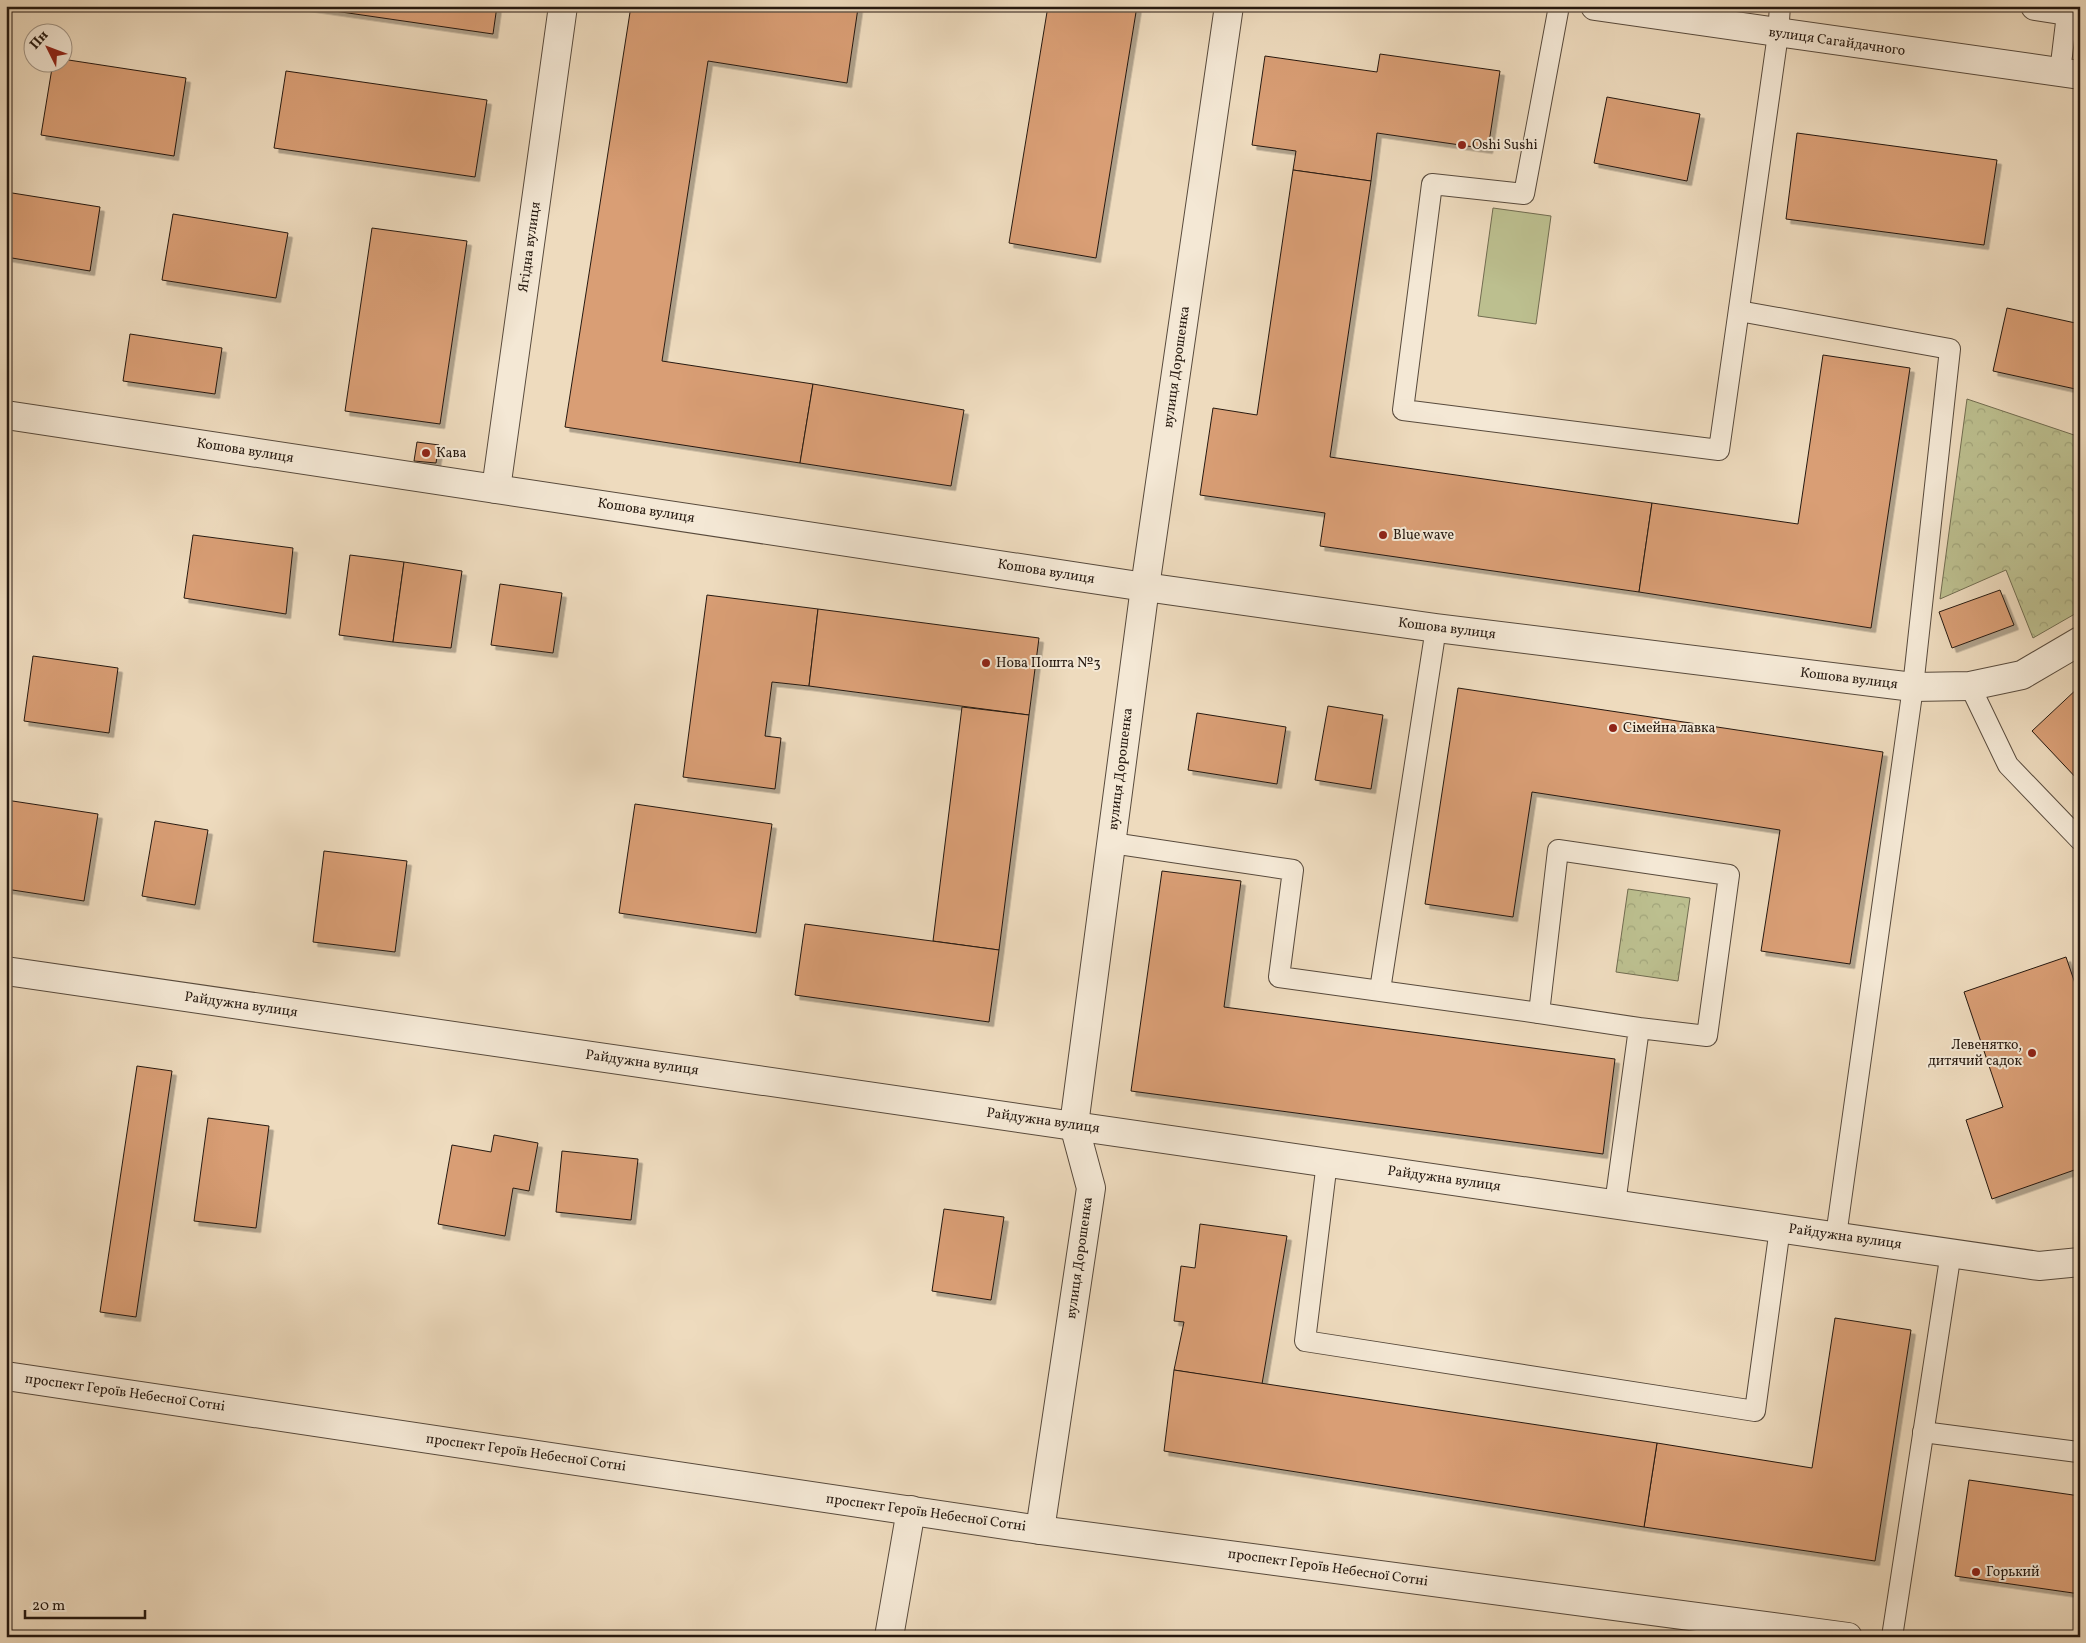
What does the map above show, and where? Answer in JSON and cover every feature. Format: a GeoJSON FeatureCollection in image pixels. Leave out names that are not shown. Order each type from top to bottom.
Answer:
{"type":"FeatureCollection","features":[{"type":"Feature","properties":{"kind":"street","name":"Ягідна вулиця"},"geometry":{"type":"LineString","coordinates":[[496,489],[563,6]]}},
{"type":"Feature","properties":{"kind":"street","name":"вулиця Дорошенка"},"geometry":{"type":"LineString","coordinates":[[1040,1530],[1091,1188],[1074,1125],[1145,587],[1229,6]]}},
{"type":"Feature","properties":{"kind":"street","name":"вулиця Сагайдачного"},"geometry":{"type":"LineString","coordinates":[[1595,6],[1778,34],[2070,74]]}},
{"type":"Feature","properties":{"kind":"street"},"geometry":{"type":"LineString","coordinates":[[2035,6],[2072,10]]}},
{"type":"Feature","properties":{"kind":"street","name":"Кошова вулиця"},"geometry":{"type":"LineString","coordinates":[[6,415],[1145,587],[1436,628],[1913,687],[1970,686],[2022,675],[2080,641]]}},
{"type":"Feature","properties":{"kind":"street","name":"Райдужна вулиця"},"geometry":{"type":"LineString","coordinates":[[6,971],[2040,1266],[2080,1262]]}},
{"type":"Feature","properties":{"kind":"street","name":"проспект Героїв Небесної Сотні"},"geometry":{"type":"LineString","coordinates":[[6,1376],[1040,1530],[1848,1637]]}},
{"type":"Feature","properties":{"kind":"street"},"geometry":{"type":"LineString","coordinates":[[889,1637],[911,1510]]}},
{"type":"Feature","properties":{"kind":"lane"},"geometry":{"type":"LineString","coordinates":[[1560,6],[1524,194],[1432,184],[1403,410],[1719,450],[1778,34],[1780,6]]}},
{"type":"Feature","properties":{"kind":"lane"},"geometry":{"type":"LineString","coordinates":[[2070,74],[2072,10]]}},
{"type":"Feature","properties":{"kind":"lane"},"geometry":{"type":"LineString","coordinates":[[1739,311],[1950,349],[1913,687],[1836,1236]]}},
{"type":"Feature","properties":{"kind":"lane"},"geometry":{"type":"LineString","coordinates":[[1380,990],[1436,628]]}},
{"type":"Feature","properties":{"kind":"lane"},"geometry":{"type":"LineString","coordinates":[[1970,686],[2008,765],[2080,840]]}},
{"type":"Feature","properties":{"kind":"lane"},"geometry":{"type":"LineString","coordinates":[[1112,843],[1293,870],[1278,977],[1707,1036],[1729,875],[1558,850],[1540,1013]]}},
{"type":"Feature","properties":{"kind":"lane"},"geometry":{"type":"LineString","coordinates":[[1615,1204],[1638,1028]]}},
{"type":"Feature","properties":{"kind":"lane"},"geometry":{"type":"LineString","coordinates":[[1327,1162],[1304,1341],[1755,1411],[1780,1228]]}},
{"type":"Feature","properties":{"kind":"lane"},"geometry":{"type":"LineString","coordinates":[[1892,1637],[1951,1252]]}},
{"type":"Feature","properties":{"kind":"lane"},"geometry":{"type":"LineString","coordinates":[[1923,1432],[2078,1452]]}},
{"type":"Feature","properties":{"kind":"green space"},"geometry":{"type":"Polygon","coordinates":[[[1493,208],[1551,216],[1536,324],[1478,316],[1493,208]]]}},
{"type":"Feature","properties":{"kind":"green space"},"geometry":{"type":"Polygon","coordinates":[[[1967,399],[2080,437],[2080,611],[2033,638],[2006,570],[1940,599],[1967,399]]]}},
{"type":"Feature","properties":{"kind":"green space"},"geometry":{"type":"Polygon","coordinates":[[[1628,889],[1690,898],[1678,981],[1616,972],[1628,889]]]}},
{"type":"Feature","properties":{"kind":"building"},"geometry":{"type":"Polygon","coordinates":[[[300,6],[497,6],[493,34],[300,6]]]}},
{"type":"Feature","properties":{"kind":"building"},"geometry":{"type":"Polygon","coordinates":[[[631,6],[844,6],[858,8],[847,83],[708,61],[662,361],[813,384],[800,463],[565,427],[631,6]]]}},
{"type":"Feature","properties":{"kind":"building"},"geometry":{"type":"Polygon","coordinates":[[[1048,6],[1137,6],[1096,258],[1009,243],[1048,6]]]}},
{"type":"Feature","properties":{"kind":"building"},"geometry":{"type":"Polygon","coordinates":[[[1380,54],[1500,71],[1488,149],[1377,133],[1371,181],[1293,170],[1296,151],[1252,145],[1265,56],[1377,72],[1380,54]]]}},
{"type":"Feature","properties":{"kind":"building"},"geometry":{"type":"Polygon","coordinates":[[[72,61],[186,78],[174,156],[41,135],[51,72],[72,72],[72,61]]]}},
{"type":"Feature","properties":{"kind":"building"},"geometry":{"type":"Polygon","coordinates":[[[286,71],[487,100],[475,177],[274,148],[286,71]]]}},
{"type":"Feature","properties":{"kind":"building"},"geometry":{"type":"Polygon","coordinates":[[[1607,97],[1700,114],[1687,181],[1594,163],[1607,97]]]}},
{"type":"Feature","properties":{"kind":"building"},"geometry":{"type":"Polygon","coordinates":[[[1797,133],[1997,160],[1984,245],[1786,219],[1797,133]]]}},
{"type":"Feature","properties":{"kind":"building"},"geometry":{"type":"Polygon","coordinates":[[[1293,170],[1371,181],[1330,457],[1652,503],[1639,592],[1320,546],[1325,513],[1200,495],[1213,408],[1257,415],[1293,170]]]}},
{"type":"Feature","properties":{"kind":"building"},"geometry":{"type":"Polygon","coordinates":[[[6,192],[100,207],[90,271],[6,257],[6,192]]]}},
{"type":"Feature","properties":{"kind":"building"},"geometry":{"type":"Polygon","coordinates":[[[173,214],[288,233],[276,298],[162,280],[173,214]]]}},
{"type":"Feature","properties":{"kind":"building"},"geometry":{"type":"Polygon","coordinates":[[[372,228],[467,241],[440,424],[345,411],[372,228]]]}},
{"type":"Feature","properties":{"kind":"building"},"geometry":{"type":"Polygon","coordinates":[[[2007,308],[2080,324],[2080,390],[1993,371],[2007,308]]]}},
{"type":"Feature","properties":{"kind":"building"},"geometry":{"type":"Polygon","coordinates":[[[130,334],[222,348],[215,394],[123,381],[130,334]]]}},
{"type":"Feature","properties":{"kind":"building"},"geometry":{"type":"Polygon","coordinates":[[[1823,355],[1910,368],[1871,628],[1639,592],[1652,503],[1798,524],[1823,355]]]}},
{"type":"Feature","properties":{"kind":"building"},"geometry":{"type":"Polygon","coordinates":[[[813,384],[964,410],[951,486],[800,463],[813,384]]]}},
{"type":"Feature","properties":{"kind":"building","name":"Кава"},"geometry":{"type":"Polygon","coordinates":[[[417,442],[439,445],[436,463],[414,461],[417,442]]]}},
{"type":"Feature","properties":{"kind":"building"},"geometry":{"type":"Polygon","coordinates":[[[193,535],[293,548],[286,614],[184,598],[193,535]]]}},
{"type":"Feature","properties":{"kind":"building"},"geometry":{"type":"Polygon","coordinates":[[[350,555],[404,562],[393,642],[339,635],[350,555]]]}},
{"type":"Feature","properties":{"kind":"building"},"geometry":{"type":"Polygon","coordinates":[[[404,562],[462,571],[451,648],[393,642],[404,562]]]}},
{"type":"Feature","properties":{"kind":"building"},"geometry":{"type":"Polygon","coordinates":[[[500,584],[562,593],[553,653],[491,645],[500,584]]]}},
{"type":"Feature","properties":{"kind":"building"},"geometry":{"type":"Polygon","coordinates":[[[2000,590],[2014,625],[1952,648],[1939,612],[2000,590]]]}},
{"type":"Feature","properties":{"kind":"building"},"geometry":{"type":"Polygon","coordinates":[[[707,595],[818,609],[809,686],[772,682],[765,736],[781,738],[775,789],[683,777],[707,595]]]}},
{"type":"Feature","properties":{"kind":"building"},"geometry":{"type":"Polygon","coordinates":[[[818,609],[1039,638],[1029,715],[809,686],[818,609]]]}},
{"type":"Feature","properties":{"kind":"building"},"geometry":{"type":"Polygon","coordinates":[[[33,656],[118,668],[109,733],[24,721],[33,656]]]}},
{"type":"Feature","properties":{"kind":"building"},"geometry":{"type":"Polygon","coordinates":[[[2080,686],[2080,782],[2032,731],[2080,686]]]}},
{"type":"Feature","properties":{"kind":"building"},"geometry":{"type":"Polygon","coordinates":[[[1458,688],[1883,752],[1850,964],[1761,951],[1780,830],[1532,792],[1513,917],[1425,904],[1458,688]]]}},
{"type":"Feature","properties":{"kind":"building"},"geometry":{"type":"Polygon","coordinates":[[[1328,706],[1383,715],[1371,789],[1315,780],[1328,706]]]}},
{"type":"Feature","properties":{"kind":"building"},"geometry":{"type":"Polygon","coordinates":[[[962,707],[1029,715],[999,950],[933,941],[962,707]]]}},
{"type":"Feature","properties":{"kind":"building"},"geometry":{"type":"Polygon","coordinates":[[[1197,713],[1286,727],[1277,784],[1188,770],[1197,713]]]}},
{"type":"Feature","properties":{"kind":"building"},"geometry":{"type":"Polygon","coordinates":[[[6,800],[98,814],[84,901],[6,889],[6,800]]]}},
{"type":"Feature","properties":{"kind":"building"},"geometry":{"type":"Polygon","coordinates":[[[635,804],[772,824],[756,933],[619,913],[635,804]]]}},
{"type":"Feature","properties":{"kind":"building"},"geometry":{"type":"Polygon","coordinates":[[[155,821],[208,830],[195,905],[142,896],[155,821]]]}},
{"type":"Feature","properties":{"kind":"building"},"geometry":{"type":"Polygon","coordinates":[[[324,851],[407,861],[395,952],[313,942],[324,851]]]}},
{"type":"Feature","properties":{"kind":"building"},"geometry":{"type":"Polygon","coordinates":[[[1162,871],[1241,881],[1224,1007],[1615,1059],[1603,1154],[1131,1091],[1162,871]]]}},
{"type":"Feature","properties":{"kind":"building"},"geometry":{"type":"Polygon","coordinates":[[[805,924],[999,950],[989,1022],[795,995],[805,924]]]}},
{"type":"Feature","properties":{"kind":"building","name":"Левенятко, дитячий садок"},"geometry":{"type":"Polygon","coordinates":[[[2066,957],[2080,998],[2080,1168],[1992,1199],[1966,1120],[2003,1107],[1964,992],[2066,957]]]}},
{"type":"Feature","properties":{"kind":"building"},"geometry":{"type":"Polygon","coordinates":[[[137,1066],[172,1071],[136,1317],[100,1312],[137,1066]]]}},
{"type":"Feature","properties":{"kind":"building"},"geometry":{"type":"Polygon","coordinates":[[[208,1118],[269,1126],[256,1228],[194,1221],[208,1118]]]}},
{"type":"Feature","properties":{"kind":"building"},"geometry":{"type":"Polygon","coordinates":[[[494,1135],[538,1143],[529,1191],[513,1188],[505,1236],[438,1224],[452,1145],[491,1152],[494,1135]]]}},
{"type":"Feature","properties":{"kind":"building"},"geometry":{"type":"Polygon","coordinates":[[[562,1151],[638,1159],[631,1220],[556,1212],[562,1151]]]}},
{"type":"Feature","properties":{"kind":"building"},"geometry":{"type":"Polygon","coordinates":[[[944,1209],[1004,1217],[991,1300],[932,1291],[944,1209]]]}},
{"type":"Feature","properties":{"kind":"building"},"geometry":{"type":"Polygon","coordinates":[[[1200,1224],[1287,1236],[1262,1384],[1174,1370],[1184,1322],[1174,1321],[1181,1266],[1195,1268],[1200,1224]]]}},
{"type":"Feature","properties":{"kind":"building"},"geometry":{"type":"Polygon","coordinates":[[[1835,1318],[1911,1330],[1875,1561],[1644,1527],[1657,1443],[1812,1468],[1835,1318]]]}},
{"type":"Feature","properties":{"kind":"building"},"geometry":{"type":"Polygon","coordinates":[[[1174,1370],[1657,1443],[1644,1527],[1164,1451],[1174,1370]]]}},
{"type":"Feature","properties":{"kind":"building"},"geometry":{"type":"Polygon","coordinates":[[[1969,1480],[2080,1496],[2080,1594],[1955,1576],[1969,1480]]]}},
{"type":"Feature","properties":{"kind":"place","name":"Oshi Sushi"},"geometry":{"type":"Point","coordinates":[1462,145]}},
{"type":"Feature","properties":{"kind":"place","name":"Кава"},"geometry":{"type":"Point","coordinates":[426,453]}},
{"type":"Feature","properties":{"kind":"place","name":"Blue wave"},"geometry":{"type":"Point","coordinates":[1383,535]}},
{"type":"Feature","properties":{"kind":"place","name":"Нова Пошта №3"},"geometry":{"type":"Point","coordinates":[986,663]}},
{"type":"Feature","properties":{"kind":"place","name":"Сімейна лавка"},"geometry":{"type":"Point","coordinates":[1613,728]}},
{"type":"Feature","properties":{"kind":"place","name":"Левенятко, дитячий садок"},"geometry":{"type":"Point","coordinates":[2032,1053]}},
{"type":"Feature","properties":{"kind":"place","name":"Горький"},"geometry":{"type":"Point","coordinates":[1976,1572]}}]}
